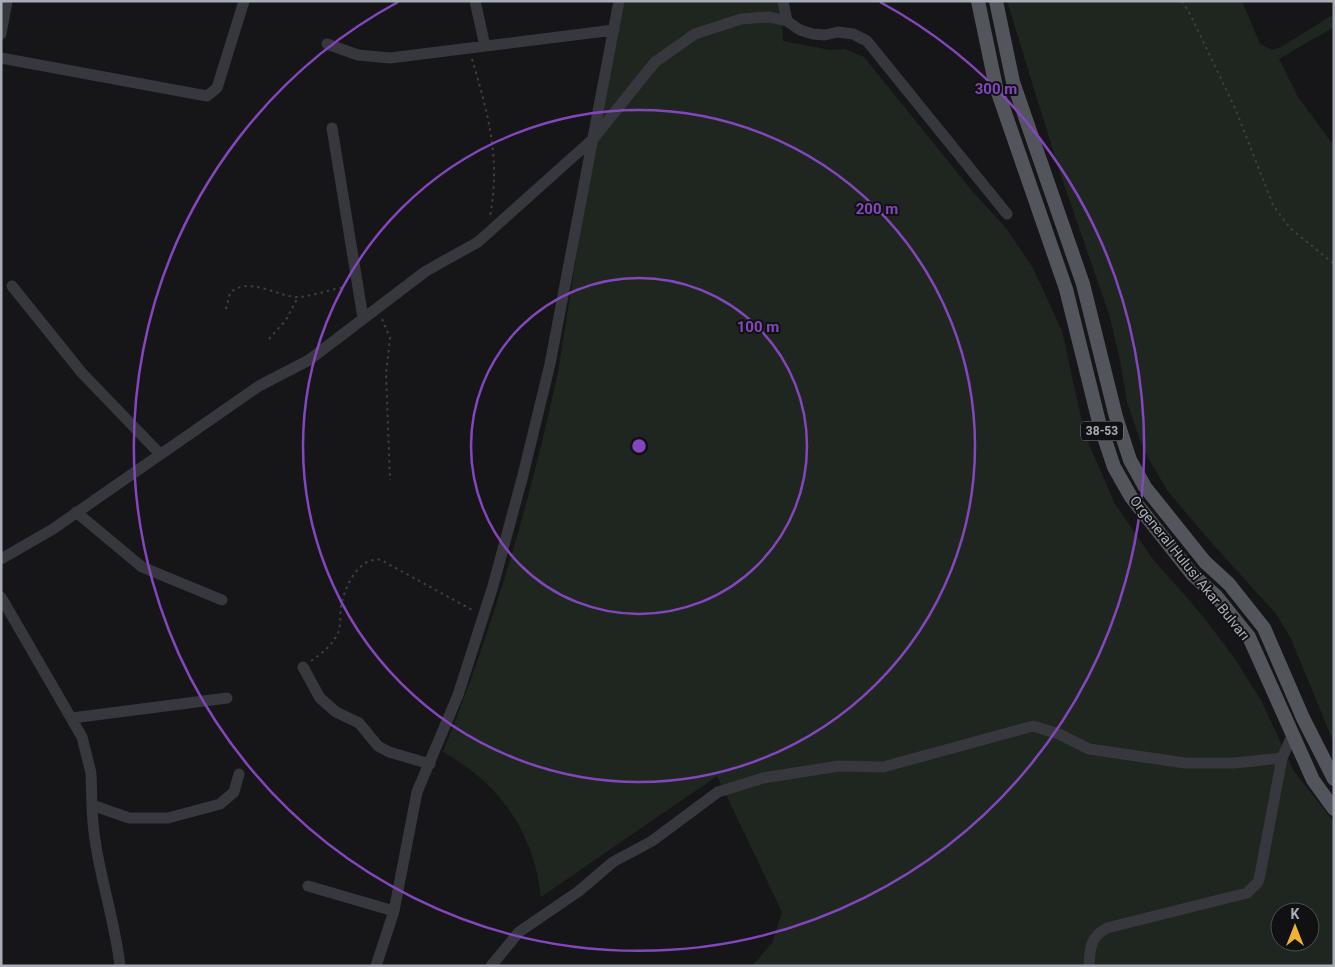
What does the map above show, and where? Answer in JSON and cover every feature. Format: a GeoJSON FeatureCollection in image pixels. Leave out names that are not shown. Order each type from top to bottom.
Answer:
{"type":"FeatureCollection","features":[{"type":"Feature","properties":{"kind":"main road","name":"Orgeneral Hulusi Akar Bulvarı"},"geometry":{"type":"LineString","coordinates":[[978,1],[996,87],[1066,289],[1099,422],[1114,467],[1131,497],[1192,574],[1216,596],[1248,637],[1313,780],[1334,809]]}},
{"type":"Feature","properties":{"kind":"main road","name":"Orgeneral Hulusi Akar Bulvarı"},"geometry":{"type":"LineString","coordinates":[[996,1],[1013,82],[1083,284],[1116,417],[1130,460],[1145,487],[1205,562],[1229,584],[1264,628],[1303,718],[1334,778]]}},
{"type":"Feature","properties":{"kind":"street"},"geometry":{"type":"LineString","coordinates":[[1,34],[7,1]]}},
{"type":"Feature","properties":{"kind":"street"},"geometry":{"type":"LineString","coordinates":[[1,58],[207,96],[217,88],[244,1]]}},
{"type":"Feature","properties":{"kind":"street"},"geometry":{"type":"LineString","coordinates":[[475,1],[485,46]]}},
{"type":"Feature","properties":{"kind":"street"},"geometry":{"type":"LineString","coordinates":[[376,966],[394,911],[418,792],[458,695],[484,616],[524,475],[550,364],[619,1]]}},
{"type":"Feature","properties":{"kind":"street"},"geometry":{"type":"LineString","coordinates":[[783,1],[787,21]]}},
{"type":"Feature","properties":{"kind":"street"},"geometry":{"type":"LineString","coordinates":[[1,560],[76,512],[259,386],[309,360],[426,271],[478,242],[593,139],[655,62],[695,34],[741,20],[769,17],[787,21],[800,30],[813,34],[826,35],[838,32],[853,34],[867,41],[1007,214]]}},
{"type":"Feature","properties":{"kind":"street"},"geometry":{"type":"LineString","coordinates":[[327,44],[358,55],[390,58],[614,30]]}},
{"type":"Feature","properties":{"kind":"street"},"geometry":{"type":"LineString","coordinates":[[332,128],[358,285],[368,314]]}},
{"type":"Feature","properties":{"kind":"street"},"geometry":{"type":"LineString","coordinates":[[12,286],[82,373],[160,454]]}},
{"type":"Feature","properties":{"kind":"street"},"geometry":{"type":"LineString","coordinates":[[76,512],[142,567],[222,600]]}},
{"type":"Feature","properties":{"kind":"street"},"geometry":{"type":"LineString","coordinates":[[1,596],[72,718],[88,754],[94,841],[115,928],[120,966]]}},
{"type":"Feature","properties":{"kind":"street"},"geometry":{"type":"LineString","coordinates":[[303,667],[320,698],[336,712],[359,723],[378,746],[389,752],[430,764]]}},
{"type":"Feature","properties":{"kind":"street"},"geometry":{"type":"LineString","coordinates":[[72,718],[227,698]]}},
{"type":"Feature","properties":{"kind":"street"},"geometry":{"type":"LineString","coordinates":[[491,966],[519,932],[579,891],[613,862],[652,841],[718,792],[763,778],[839,766],[882,767],[1033,726],[1059,734],[1089,749],[1185,763],[1235,763],[1282,758]]}},
{"type":"Feature","properties":{"kind":"street"},"geometry":{"type":"LineString","coordinates":[[1089,966],[1090,946],[1093,938],[1107,928],[1247,893],[1253,888],[1260,875],[1282,758],[1292,736]]}},
{"type":"Feature","properties":{"kind":"street"},"geometry":{"type":"LineString","coordinates":[[92,805],[129,818],[168,818],[220,804],[234,792],[238,774]]}},
{"type":"Feature","properties":{"kind":"street"},"geometry":{"type":"LineString","coordinates":[[308,886],[394,911]]}},
{"type":"Feature","properties":{"kind":"path"},"geometry":{"type":"LineString","coordinates":[[1182,1],[1235,108],[1273,205],[1290,228],[1334,264]]}},
{"type":"Feature","properties":{"kind":"path"},"geometry":{"type":"LineString","coordinates":[[469,48],[490,120],[495,154],[493,204],[486,235]]}},
{"type":"Feature","properties":{"kind":"path"},"geometry":{"type":"LineString","coordinates":[[226,308],[230,293],[238,288],[268,288],[298,297],[358,285]]}},
{"type":"Feature","properties":{"kind":"path"},"geometry":{"type":"LineString","coordinates":[[269,339],[286,320],[298,297]]}},
{"type":"Feature","properties":{"kind":"path"},"geometry":{"type":"LineString","coordinates":[[368,314],[383,321],[390,338],[386,374],[390,480]]}},
{"type":"Feature","properties":{"kind":"path"},"geometry":{"type":"LineString","coordinates":[[303,667],[328,648],[339,631],[341,603],[348,583],[362,566],[370,560],[381,560],[484,616]]}},
{"type":"Feature","properties":{"kind":"shaded area"},"geometry":{"type":"Polygon","coordinates":[[[617,1],[781,1],[783,41],[830,50],[845,49],[864,57],[973,192],[1006,228],[1033,268],[1062,331],[1085,435],[1115,504],[1152,558],[1201,614],[1233,656],[1261,700],[1294,771],[1334,822],[1334,966],[752,966],[772,943],[782,912],[717,776],[541,897],[531,851],[522,831],[510,812],[497,794],[481,779],[463,764],[443,752],[494,612],[509,564],[558,372],[617,1]]]}},
{"type":"Feature","properties":{"kind":"shaded area"},"geometry":{"type":"Polygon","coordinates":[[[1007,1],[1242,1],[1260,44],[1272,50],[1281,47],[1334,14],[1334,27],[1279,59],[1298,97],[1334,146],[1334,743],[1291,639],[1277,615],[1167,490],[1143,449],[1127,402],[1120,360],[1109,314],[1059,170],[1007,1]]]}}]}
